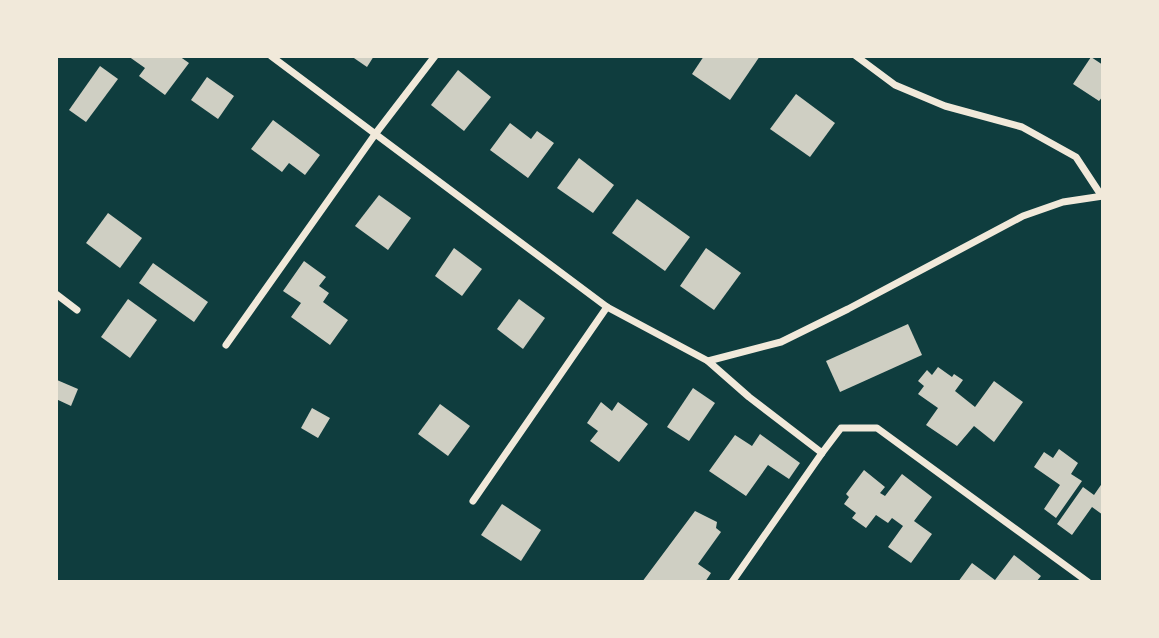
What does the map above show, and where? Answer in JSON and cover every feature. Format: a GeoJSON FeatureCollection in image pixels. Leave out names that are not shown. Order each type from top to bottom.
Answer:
{"type":"FeatureCollection","features":[{"type":"Feature","properties":{"kind":"street"},"geometry":{"type":"LineString","coordinates":[[271,56],[607,307],[708,361],[749,397],[822,453]]}},
{"type":"Feature","properties":{"kind":"street"},"geometry":{"type":"LineString","coordinates":[[226,345],[376,134],[435,56]]}},
{"type":"Feature","properties":{"kind":"street"},"geometry":{"type":"LineString","coordinates":[[708,361],[781,341],[848,309],[1023,216],[1063,202],[1102,196],[1076,158],[1022,127],[945,106],[895,85],[856,56]]}},
{"type":"Feature","properties":{"kind":"street"},"geometry":{"type":"LineString","coordinates":[[56,294],[77,310]]}},
{"type":"Feature","properties":{"kind":"street"},"geometry":{"type":"LineString","coordinates":[[473,501],[607,307]]}},
{"type":"Feature","properties":{"kind":"street"},"geometry":{"type":"LineString","coordinates":[[732,582],[841,428],[877,428],[1088,582]]}},
{"type":"Feature","properties":{"kind":"building"},"geometry":{"type":"Polygon","coordinates":[[[128,56],[179,56],[189,63],[165,95],[139,76],[145,68],[128,56]]]}},
{"type":"Feature","properties":{"kind":"building"},"geometry":{"type":"Polygon","coordinates":[[[351,56],[374,56],[367,67],[351,56]]]}},
{"type":"Feature","properties":{"kind":"building"},"geometry":{"type":"Polygon","coordinates":[[[704,56],[760,56],[730,100],[692,74],[704,56]]]}},
{"type":"Feature","properties":{"kind":"building"},"geometry":{"type":"Polygon","coordinates":[[[1091,57],[1103,65],[1103,96],[1099,101],[1073,84],[1091,57]]]}},
{"type":"Feature","properties":{"kind":"building"},"geometry":{"type":"Polygon","coordinates":[[[100,66],[118,79],[86,122],[69,110],[100,66]]]}},
{"type":"Feature","properties":{"kind":"building"},"geometry":{"type":"Polygon","coordinates":[[[458,70],[491,97],[464,131],[431,105],[458,70]]]}},
{"type":"Feature","properties":{"kind":"building"},"geometry":{"type":"Polygon","coordinates":[[[207,77],[234,96],[218,119],[191,100],[207,77]]]}},
{"type":"Feature","properties":{"kind":"building"},"geometry":{"type":"Polygon","coordinates":[[[796,94],[835,123],[810,157],[770,129],[796,94]]]}},
{"type":"Feature","properties":{"kind":"building"},"geometry":{"type":"Polygon","coordinates":[[[273,120],[320,155],[305,175],[289,163],[282,172],[251,149],[273,120]]]}},
{"type":"Feature","properties":{"kind":"building"},"geometry":{"type":"Polygon","coordinates":[[[510,123],[531,139],[537,131],[554,143],[528,178],[490,150],[510,123]]]}},
{"type":"Feature","properties":{"kind":"building"},"geometry":{"type":"Polygon","coordinates":[[[579,158],[614,185],[593,213],[557,188],[579,158]]]}},
{"type":"Feature","properties":{"kind":"building"},"geometry":{"type":"Polygon","coordinates":[[[379,195],[411,218],[388,250],[355,226],[379,195]]]}},
{"type":"Feature","properties":{"kind":"building"},"geometry":{"type":"Polygon","coordinates":[[[637,199],[690,237],[665,271],[612,233],[637,199]]]}},
{"type":"Feature","properties":{"kind":"building"},"geometry":{"type":"Polygon","coordinates":[[[108,213],[142,238],[120,268],[86,243],[108,213]]]}},
{"type":"Feature","properties":{"kind":"building"},"geometry":{"type":"Polygon","coordinates":[[[454,248],[482,269],[462,296],[435,276],[454,248]]]}},
{"type":"Feature","properties":{"kind":"building"},"geometry":{"type":"Polygon","coordinates":[[[706,248],[741,273],[714,310],[680,286],[706,248]]]}},
{"type":"Feature","properties":{"kind":"building"},"geometry":{"type":"Polygon","coordinates":[[[304,261],[326,277],[319,286],[329,293],[323,302],[348,320],[330,345],[291,317],[301,303],[283,291],[304,261]]]}},
{"type":"Feature","properties":{"kind":"building"},"geometry":{"type":"Polygon","coordinates":[[[153,263],[208,302],[194,322],[139,283],[153,263]]]}},
{"type":"Feature","properties":{"kind":"building"},"geometry":{"type":"Polygon","coordinates":[[[128,299],[157,320],[130,358],[101,337],[128,299]]]}},
{"type":"Feature","properties":{"kind":"building"},"geometry":{"type":"Polygon","coordinates":[[[519,299],[545,318],[523,349],[497,329],[519,299]]]}},
{"type":"Feature","properties":{"kind":"building"},"geometry":{"type":"Polygon","coordinates":[[[908,324],[922,355],[840,392],[826,361],[908,324]]]}},
{"type":"Feature","properties":{"kind":"building"},"geometry":{"type":"Polygon","coordinates":[[[938,367],[952,377],[954,374],[963,380],[955,391],[975,407],[994,381],[1023,402],[994,442],[974,426],[957,446],[926,425],[938,408],[918,394],[924,386],[918,381],[927,370],[932,375],[938,367]]]}},
{"type":"Feature","properties":{"kind":"building"},"geometry":{"type":"Polygon","coordinates":[[[57,380],[78,389],[71,406],[56,399],[57,380]]]}},
{"type":"Feature","properties":{"kind":"building"},"geometry":{"type":"Polygon","coordinates":[[[693,388],[715,403],[689,441],[667,427],[693,388]]]}},
{"type":"Feature","properties":{"kind":"building"},"geometry":{"type":"Polygon","coordinates":[[[601,402],[612,411],[618,402],[648,424],[619,462],[590,441],[598,431],[587,423],[601,402]]]}},
{"type":"Feature","properties":{"kind":"building"},"geometry":{"type":"Polygon","coordinates":[[[440,404],[470,426],[448,456],[418,434],[440,404]]]}},
{"type":"Feature","properties":{"kind":"building"},"geometry":{"type":"Polygon","coordinates":[[[312,408],[330,418],[318,438],[301,428],[312,408]]]}},
{"type":"Feature","properties":{"kind":"building"},"geometry":{"type":"Polygon","coordinates":[[[760,434],[800,463],[789,479],[768,465],[746,496],[709,471],[735,435],[752,446],[760,434]]]}},
{"type":"Feature","properties":{"kind":"building"},"geometry":{"type":"Polygon","coordinates":[[[1059,449],[1078,463],[1071,474],[1082,481],[1056,518],[1044,509],[1060,485],[1034,467],[1044,452],[1053,458],[1059,449]]]}},
{"type":"Feature","properties":{"kind":"building"},"geometry":{"type":"Polygon","coordinates":[[[864,470],[885,487],[880,493],[885,496],[902,474],[932,497],[914,521],[932,534],[911,563],[888,547],[903,526],[892,518],[888,523],[876,515],[866,528],[852,518],[856,513],[844,504],[849,497],[846,494],[864,470]]]}},
{"type":"Feature","properties":{"kind":"building"},"geometry":{"type":"Polygon","coordinates":[[[1103,482],[1103,515],[1092,507],[1072,535],[1057,524],[1083,487],[1094,495],[1103,482]]]}},
{"type":"Feature","properties":{"kind":"building"},"geometry":{"type":"Polygon","coordinates":[[[502,504],[541,530],[521,561],[481,535],[502,504]]]}},
{"type":"Feature","properties":{"kind":"building"},"geometry":{"type":"Polygon","coordinates":[[[695,511],[717,522],[716,528],[721,532],[698,564],[711,573],[705,582],[642,582],[695,511]]]}},
{"type":"Feature","properties":{"kind":"building"},"geometry":{"type":"Polygon","coordinates":[[[1014,555],[1041,576],[1036,582],[958,582],[972,563],[995,580],[1014,555]]]}}]}
